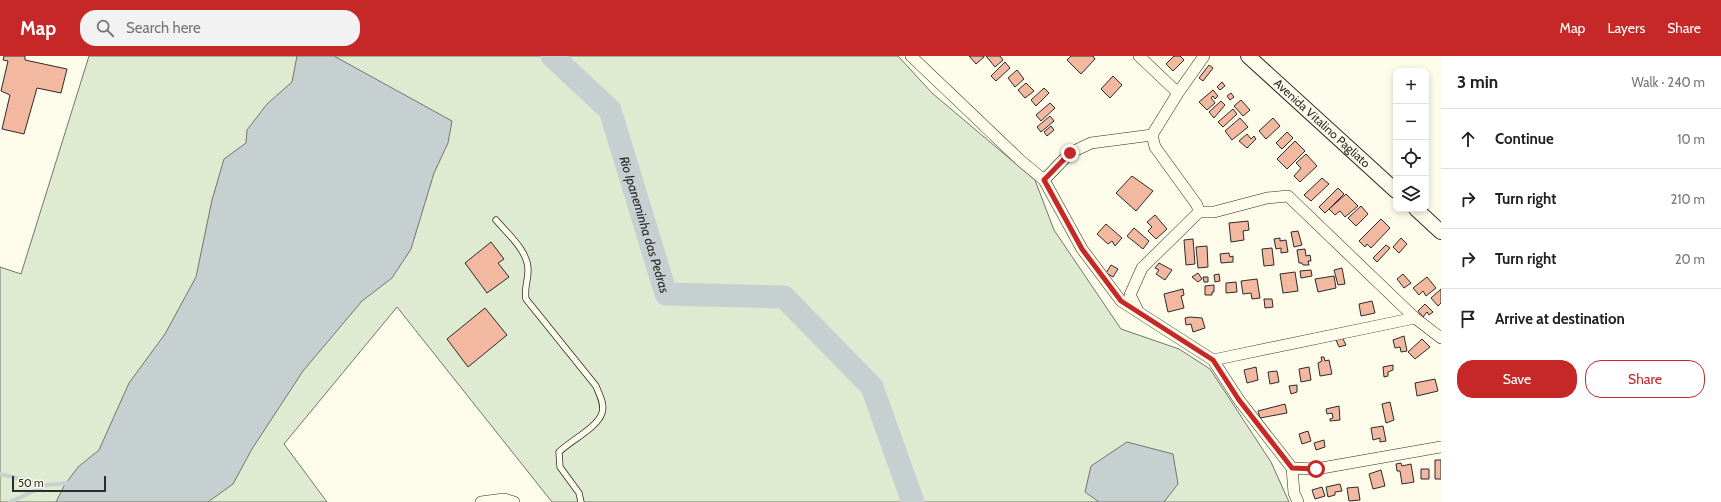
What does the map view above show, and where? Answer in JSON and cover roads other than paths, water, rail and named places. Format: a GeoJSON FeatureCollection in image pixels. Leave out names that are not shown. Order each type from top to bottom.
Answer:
{"type":"FeatureCollection","features":[{"type":"Feature","properties":{"kind":"street"},"geometry":{"type":"LineString","coordinates":[[911,56],[1020,160],[1044,180],[1082,249],[1121,301],[1213,360],[1239,400],[1292,468],[1294,493],[1298,502]]}},
{"type":"Feature","properties":{"kind":"street"},"geometry":{"type":"LineString","coordinates":[[1138,56],[1178,93]]}},
{"type":"Feature","properties":{"kind":"street"},"geometry":{"type":"LineString","coordinates":[[1199,212],[1197,205],[1155,147],[1152,135],[1178,93],[1204,56]]}},
{"type":"Feature","properties":{"kind":"street","name":"Avenida Vitalino Pagliato"},"geometry":{"type":"LineString","coordinates":[[1248,56],[1393,188]]}},
{"type":"Feature","properties":{"kind":"street"},"geometry":{"type":"LineString","coordinates":[[1044,180],[1070,153],[1091,144],[1152,135]]}},
{"type":"Feature","properties":{"kind":"street"},"geometry":{"type":"LineString","coordinates":[[1138,312],[1130,295],[1142,268],[1199,212],[1214,212],[1267,198],[1288,196],[1362,265],[1415,318],[1441,338]]}},
{"type":"Feature","properties":{"kind":"street"},"geometry":{"type":"LineString","coordinates":[[1419,212],[1441,232]]}},
{"type":"Feature","properties":{"kind":"street"},"geometry":{"type":"LineString","coordinates":[[1213,360],[1415,318]]}},
{"type":"Feature","properties":{"kind":"street"},"geometry":{"type":"LineString","coordinates":[[1292,468],[1316,469],[1441,447]]}},
{"type":"Feature","properties":{"kind":"street"},"geometry":{"type":"LineString","coordinates":[[481,502],[504,499],[514,502]]}},
{"type":"Feature","properties":{"kind":"lane"},"geometry":{"type":"LineString","coordinates":[[496,220],[522,252],[527,263],[528,271],[524,290],[526,299],[596,386],[602,400],[602,413],[594,424],[559,452],[560,467],[579,493],[581,502]]}},
{"type":"Feature","properties":{"kind":"waterway","name":"Rio Ipaneminha das Pedras"},"geometry":{"type":"LineString","coordinates":[[552,56],[610,110],[666,294],[784,297],[872,387],[913,502]]}},
{"type":"Feature","properties":{"kind":"waterway"},"geometry":{"type":"LineString","coordinates":[[0,474],[46,485]]}},
{"type":"Feature","properties":{"kind":"waterway"},"geometry":{"type":"LineString","coordinates":[[10,502],[47,485],[70,483]]}}]}
